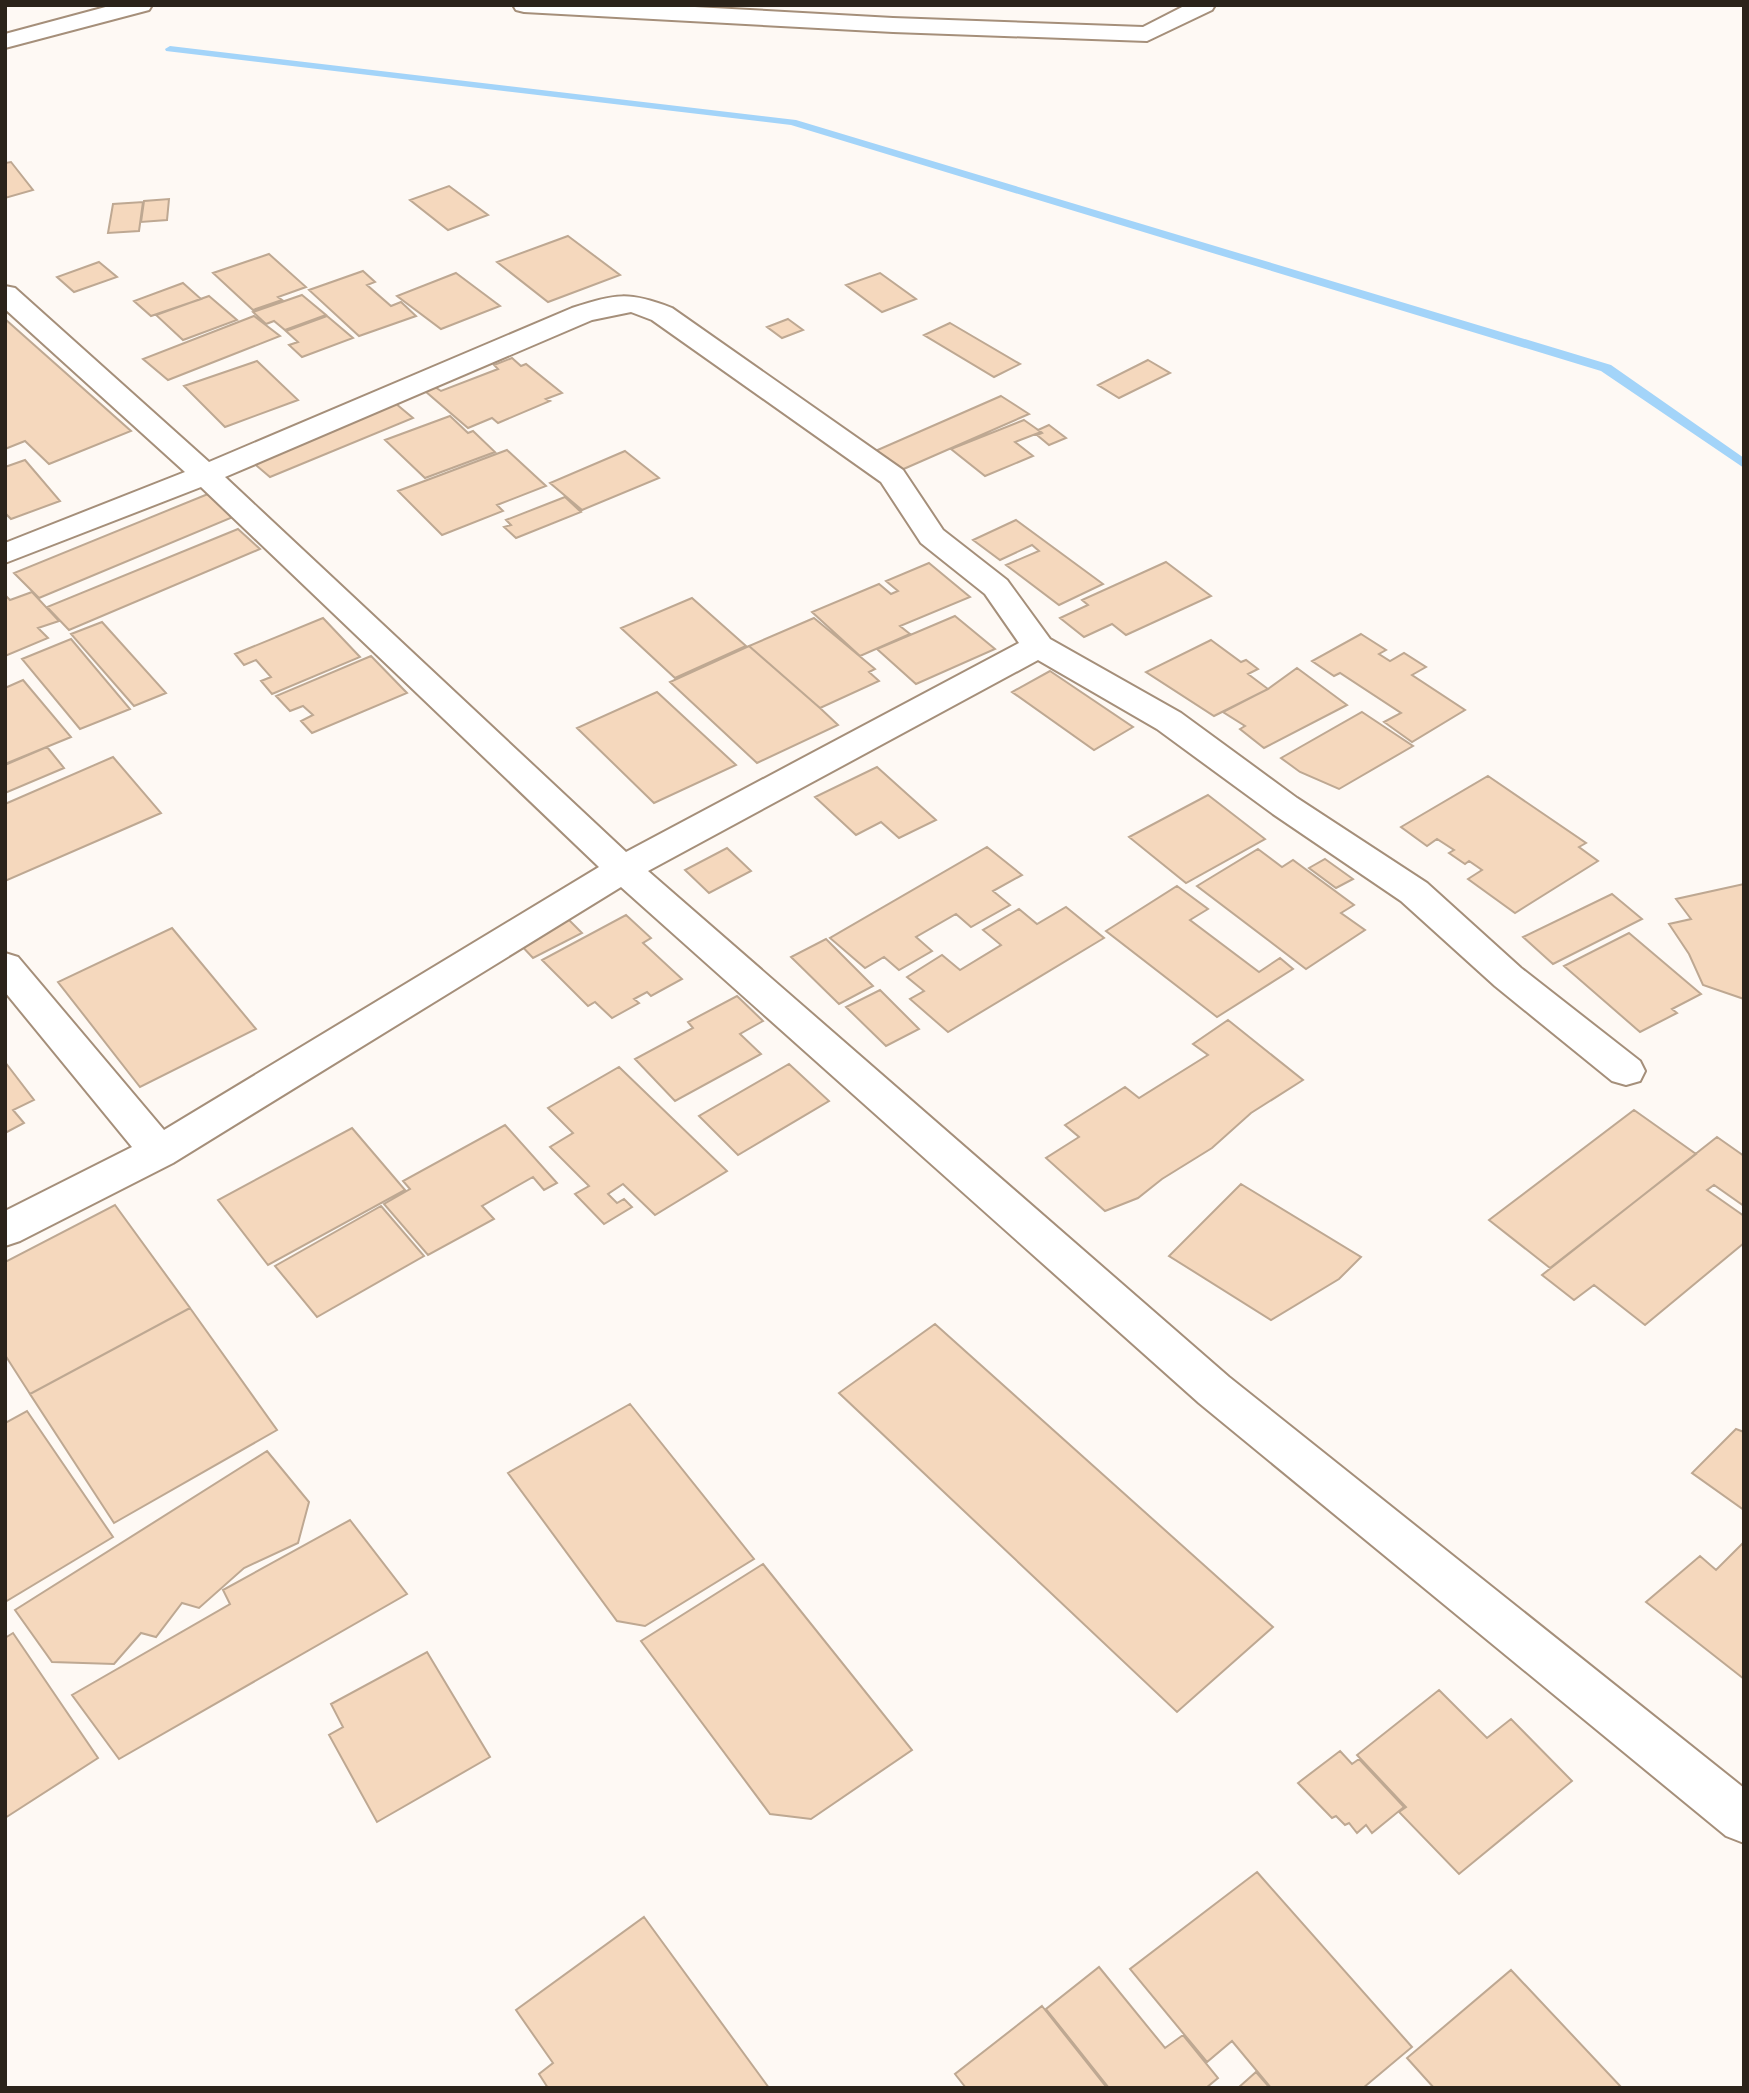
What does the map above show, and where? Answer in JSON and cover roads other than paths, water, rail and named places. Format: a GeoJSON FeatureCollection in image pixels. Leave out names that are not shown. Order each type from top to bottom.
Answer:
{"type":"FeatureCollection","features":[{"type":"Feature","properties":{"kind":"street"},"geometry":{"type":"LineString","coordinates":[[5,41],[141,5]]}},
{"type":"Feature","properties":{"kind":"street"},"geometry":{"type":"LineString","coordinates":[[524,5],[893,26],[1147,34],[1204,5]]}},
{"type":"Feature","properties":{"kind":"street"},"geometry":{"type":"LineString","coordinates":[[5,294],[205,475],[623,869],[1214,1390],[1744,1819]]}},
{"type":"Feature","properties":{"kind":"street"},"geometry":{"type":"LineString","coordinates":[[5,554],[205,475],[582,314],[607,306],[634,303],[662,314],[892,476],[932,536],[996,587],[1038,646],[1169,722],[1285,806],[1414,892],[1507,977],[1626,1071]]}},
{"type":"Feature","properties":{"kind":"street"},"geometry":{"type":"LineString","coordinates":[[5,1230],[159,1152],[623,869],[1038,646]]}},
{"type":"Feature","properties":{"kind":"street"},"geometry":{"type":"LineString","coordinates":[[5,965],[159,1152]]}},
{"type":"Feature","properties":{"kind":"waterway"},"geometry":{"type":"LineString","coordinates":[[170,49],[792,122],[1606,368],[1744,464]]}}]}
